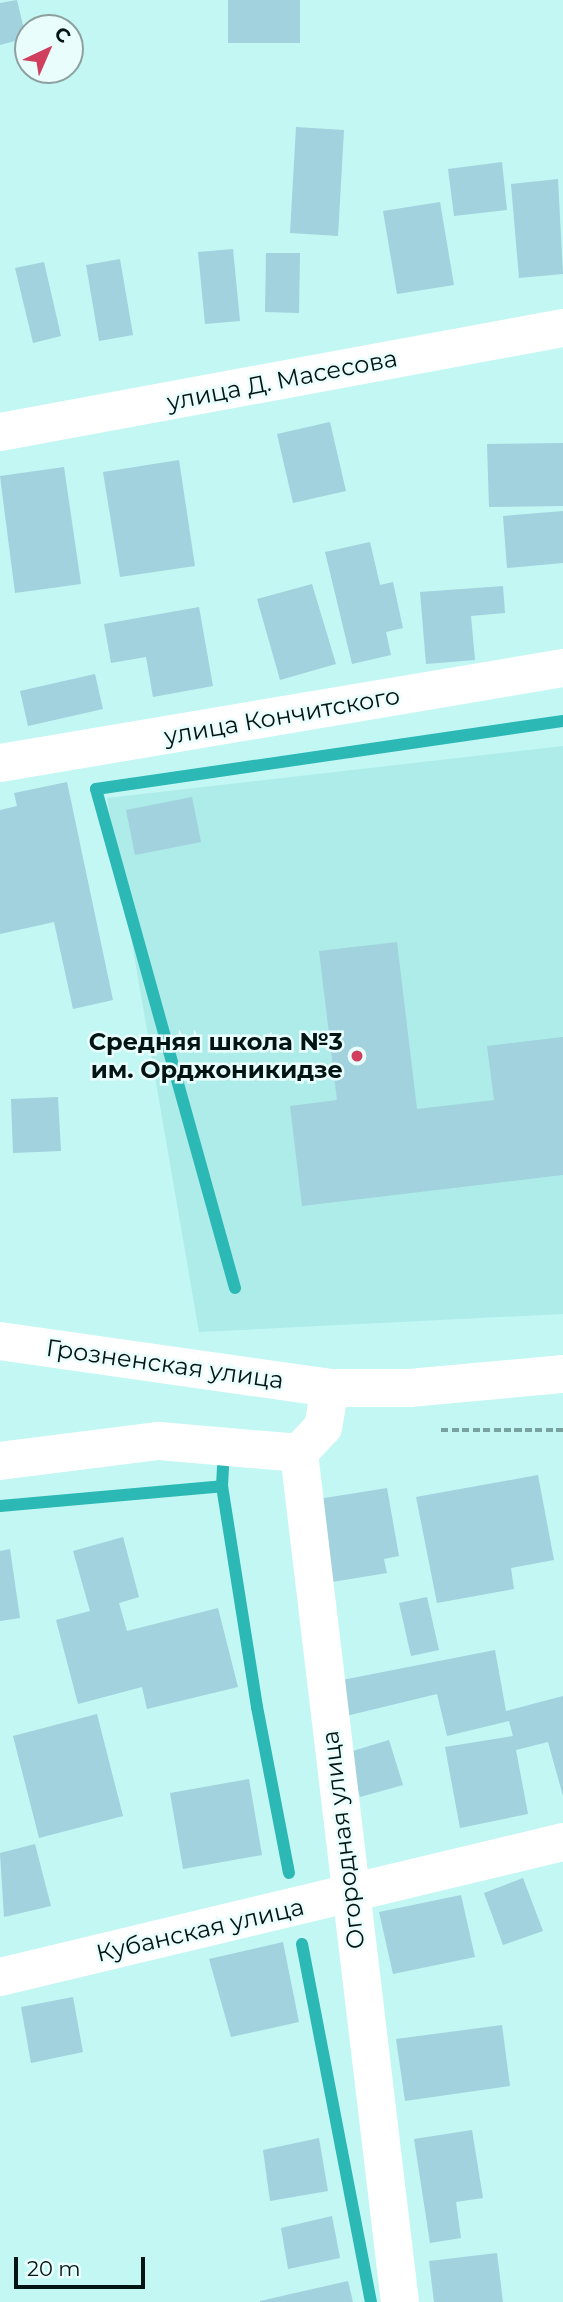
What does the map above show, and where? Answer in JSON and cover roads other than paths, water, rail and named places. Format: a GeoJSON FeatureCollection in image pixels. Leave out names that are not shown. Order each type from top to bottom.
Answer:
{"type":"FeatureCollection","features":[{"type":"Feature","properties":{"kind":"street","name":"улица Д. Масесова"},"geometry":{"type":"LineString","coordinates":[[0,432],[563,328]]}},
{"type":"Feature","properties":{"kind":"street","name":"улица Кончитского"},"geometry":{"type":"LineString","coordinates":[[0,764],[563,668]]}},
{"type":"Feature","properties":{"kind":"street","name":"Грозненская улица"},"geometry":{"type":"LineString","coordinates":[[0,1341],[330,1388],[409,1388],[563,1374]]}},
{"type":"Feature","properties":{"kind":"street"},"geometry":{"type":"LineString","coordinates":[[0,1461],[159,1441],[299,1453],[323,1427],[330,1388]]}},
{"type":"Feature","properties":{"kind":"street","name":"Огородная улица"},"geometry":{"type":"LineString","coordinates":[[299,1453],[349,1896],[400,2302]]}},
{"type":"Feature","properties":{"kind":"street","name":"Кубанская улица"},"geometry":{"type":"LineString","coordinates":[[0,1977],[349,1896],[563,1842]]}},
{"type":"Feature","properties":{"kind":"waterway"},"geometry":{"type":"LineString","coordinates":[[235,1288],[96,789],[563,721]]}},
{"type":"Feature","properties":{"kind":"waterway"},"geometry":{"type":"LineString","coordinates":[[223,1467],[222,1486],[257,1707],[289,1873]]}},
{"type":"Feature","properties":{"kind":"waterway"},"geometry":{"type":"LineString","coordinates":[[0,1506],[222,1486]]}},
{"type":"Feature","properties":{"kind":"waterway"},"geometry":{"type":"LineString","coordinates":[[302,1944],[371,2302]]}},
{"type":"Feature","properties":{"kind":"place","name":"Средняя школа №3 им. Орджоникидзе"},"geometry":{"type":"Point","coordinates":[357,1056]}}]}
